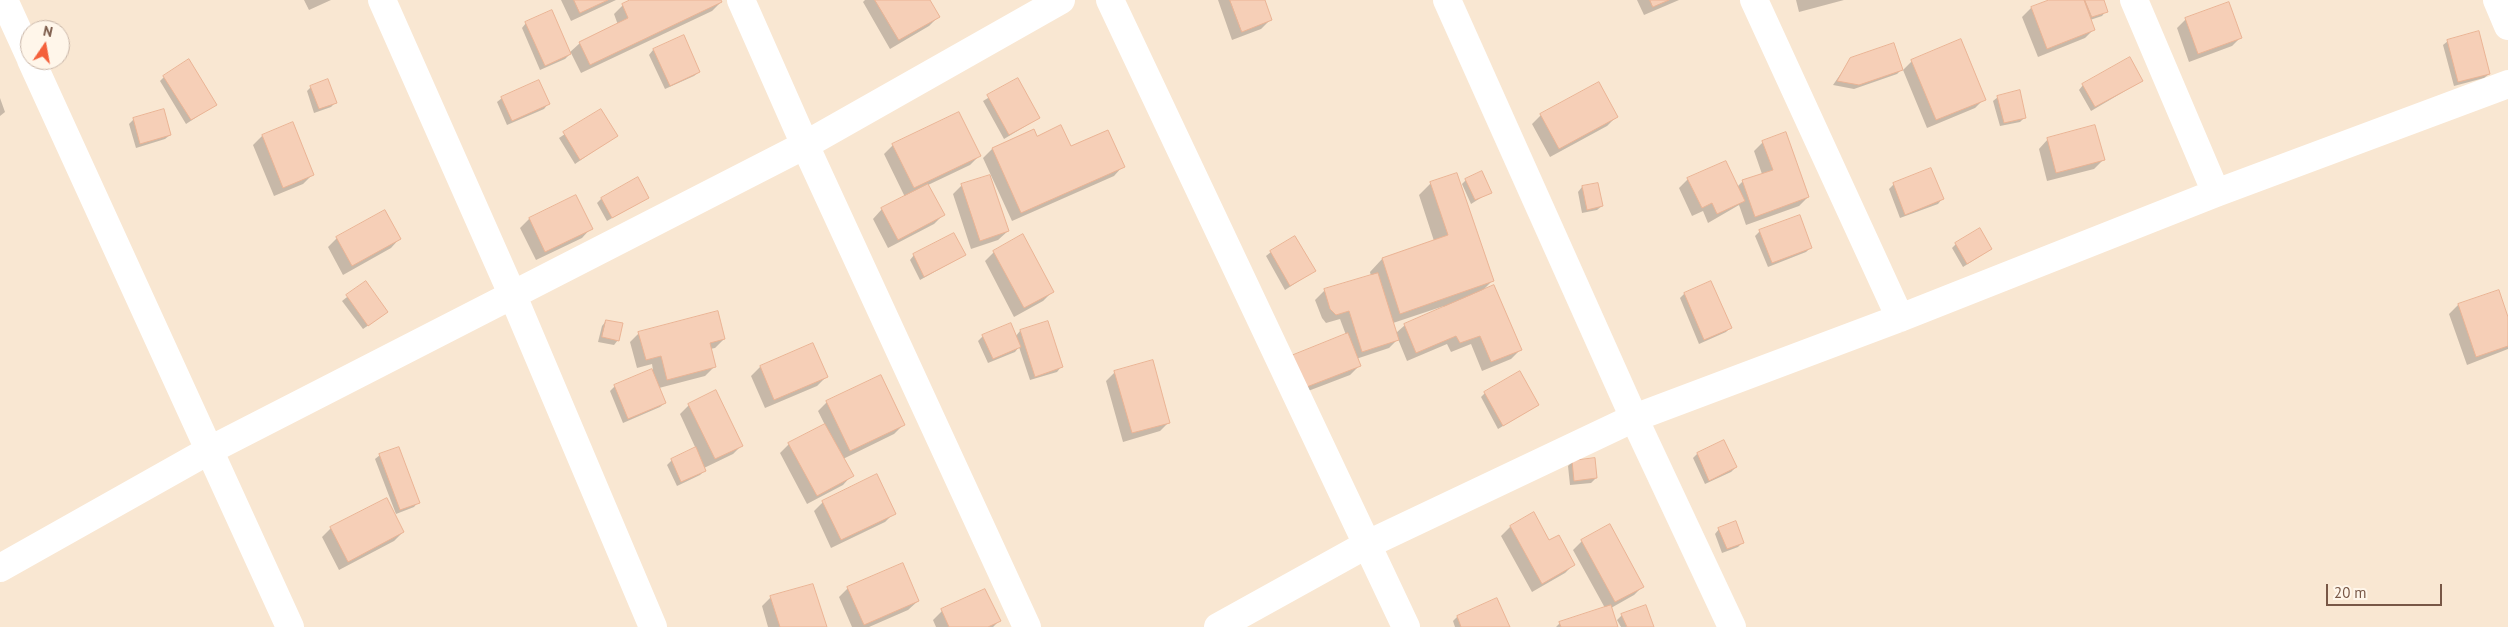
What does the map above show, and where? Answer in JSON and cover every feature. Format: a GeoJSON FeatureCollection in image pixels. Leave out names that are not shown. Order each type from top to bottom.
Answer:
{"type":"FeatureCollection","features":[{"type":"Feature","properties":{"kind":"street"},"geometry":{"type":"LineString","coordinates":[[4,0],[20,34]]}},
{"type":"Feature","properties":{"kind":"street"},"geometry":{"type":"LineString","coordinates":[[382,0],[514,296],[653,627]]}},
{"type":"Feature","properties":{"kind":"street"},"geometry":{"type":"LineString","coordinates":[[741,0],[805,145],[1027,627]]}},
{"type":"Feature","properties":{"kind":"street"},"geometry":{"type":"LineString","coordinates":[[0,568],[208,451],[514,296],[805,145],[1061,0]]}},
{"type":"Feature","properties":{"kind":"street"},"geometry":{"type":"LineString","coordinates":[[1110,0],[1406,627]]}},
{"type":"Feature","properties":{"kind":"street"},"geometry":{"type":"LineString","coordinates":[[1447,0],[1634,418],[1732,627]]}},
{"type":"Feature","properties":{"kind":"street"},"geometry":{"type":"LineString","coordinates":[[1754,0],[1900,318]]}},
{"type":"Feature","properties":{"kind":"street"},"geometry":{"type":"LineString","coordinates":[[2134,0],[2216,193]]}},
{"type":"Feature","properties":{"kind":"street"},"geometry":{"type":"LineString","coordinates":[[2497,0],[2508,26]]}},
{"type":"Feature","properties":{"kind":"street"},"geometry":{"type":"LineString","coordinates":[[36,70],[208,451],[290,627]]}},
{"type":"Feature","properties":{"kind":"street"},"geometry":{"type":"LineString","coordinates":[[1218,627],[1366,545],[1634,418],[1900,318],[2216,193],[2508,84]]}},
{"type":"Feature","properties":{"kind":"shaded area"},"geometry":{"type":"Polygon","coordinates":[[[0,0],[2508,0],[2508,627],[0,627],[0,0]]]}},
{"type":"Feature","properties":{"kind":"building"},"geometry":{"type":"Polygon","coordinates":[[[574,0],[608,0],[580,13],[574,0]]]}},
{"type":"Feature","properties":{"kind":"building"},"geometry":{"type":"Polygon","coordinates":[[[630,0],[721,0],[722,2],[590,65],[579,42],[628,18],[622,4],[630,0]]]}},
{"type":"Feature","properties":{"kind":"building"},"geometry":{"type":"Polygon","coordinates":[[[875,0],[930,0],[940,17],[899,40],[875,0]]]}},
{"type":"Feature","properties":{"kind":"building"},"geometry":{"type":"Polygon","coordinates":[[[1230,0],[1265,0],[1272,20],[1242,32],[1230,0]]]}},
{"type":"Feature","properties":{"kind":"building"},"geometry":{"type":"Polygon","coordinates":[[[1650,0],[1669,0],[1653,7],[1650,0]]]}},
{"type":"Feature","properties":{"kind":"building"},"geometry":{"type":"Polygon","coordinates":[[[2049,0],[2084,0],[2095,30],[2047,49],[2031,7],[2049,0]]]}},
{"type":"Feature","properties":{"kind":"building"},"geometry":{"type":"Polygon","coordinates":[[[2085,0],[2104,0],[2108,12],[2092,17],[2085,0]]]}},
{"type":"Feature","properties":{"kind":"building"},"geometry":{"type":"Polygon","coordinates":[[[2229,2],[2242,38],[2198,54],[2185,18],[2229,2]]]}},
{"type":"Feature","properties":{"kind":"building"},"geometry":{"type":"Polygon","coordinates":[[[552,10],[571,54],[545,66],[525,22],[552,10]]]}},
{"type":"Feature","properties":{"kind":"building"},"geometry":{"type":"Polygon","coordinates":[[[2479,31],[2490,74],[2458,82],[2447,40],[2479,31]]]}},
{"type":"Feature","properties":{"kind":"building"},"geometry":{"type":"Polygon","coordinates":[[[684,35],[700,72],[670,86],[653,49],[684,35]]]}},
{"type":"Feature","properties":{"kind":"building"},"geometry":{"type":"Polygon","coordinates":[[[1961,39],[1986,100],[1936,120],[1911,60],[1961,39]]]}},
{"type":"Feature","properties":{"kind":"building"},"geometry":{"type":"Polygon","coordinates":[[[1894,43],[1903,70],[1859,85],[1837,81],[1850,58],[1894,43]]]}},
{"type":"Feature","properties":{"kind":"building"},"geometry":{"type":"Polygon","coordinates":[[[2130,57],[2143,81],[2095,107],[2082,84],[2130,57]]]}},
{"type":"Feature","properties":{"kind":"building"},"geometry":{"type":"Polygon","coordinates":[[[189,59],[217,105],[191,120],[163,76],[189,59]]]}},
{"type":"Feature","properties":{"kind":"building"},"geometry":{"type":"Polygon","coordinates":[[[1018,78],[1040,118],[1009,135],[987,95],[1018,78]]]}},
{"type":"Feature","properties":{"kind":"building"},"geometry":{"type":"Polygon","coordinates":[[[328,79],[337,103],[319,109],[310,86],[328,79]]]}},
{"type":"Feature","properties":{"kind":"building"},"geometry":{"type":"Polygon","coordinates":[[[539,80],[550,104],[512,121],[501,97],[539,80]]]}},
{"type":"Feature","properties":{"kind":"building"},"geometry":{"type":"Polygon","coordinates":[[[1599,82],[1618,117],[1559,149],[1540,114],[1599,82]]]}},
{"type":"Feature","properties":{"kind":"building"},"geometry":{"type":"Polygon","coordinates":[[[2020,90],[2026,118],[2004,123],[1997,96],[2020,90]]]}},
{"type":"Feature","properties":{"kind":"building"},"geometry":{"type":"Polygon","coordinates":[[[164,109],[171,135],[140,144],[133,118],[164,109]]]}},
{"type":"Feature","properties":{"kind":"building"},"geometry":{"type":"Polygon","coordinates":[[[601,109],[618,136],[580,160],[563,132],[601,109]]]}},
{"type":"Feature","properties":{"kind":"building"},"geometry":{"type":"Polygon","coordinates":[[[959,112],[981,156],[914,188],[892,144],[959,112]]]}},
{"type":"Feature","properties":{"kind":"building"},"geometry":{"type":"Polygon","coordinates":[[[293,122],[314,175],[283,188],[262,135],[293,122]]]}},
{"type":"Feature","properties":{"kind":"building"},"geometry":{"type":"Polygon","coordinates":[[[1061,125],[1071,146],[1108,130],[1125,167],[1021,213],[992,148],[1034,129],[1037,136],[1061,125]]]}},
{"type":"Feature","properties":{"kind":"building"},"geometry":{"type":"Polygon","coordinates":[[[2095,125],[2105,160],[2056,173],[2047,138],[2095,125]]]}},
{"type":"Feature","properties":{"kind":"building"},"geometry":{"type":"Polygon","coordinates":[[[1786,132],[1809,197],[1755,217],[1742,180],[1773,170],[1762,141],[1786,132]]]}},
{"type":"Feature","properties":{"kind":"building"},"geometry":{"type":"Polygon","coordinates":[[[1726,161],[1745,201],[1717,214],[1712,203],[1702,208],[1687,178],[1726,161]]]}},
{"type":"Feature","properties":{"kind":"building"},"geometry":{"type":"Polygon","coordinates":[[[1931,168],[1944,199],[1905,215],[1893,183],[1931,168]]]}},
{"type":"Feature","properties":{"kind":"building"},"geometry":{"type":"Polygon","coordinates":[[[1482,171],[1492,193],[1475,200],[1465,179],[1482,171]]]}},
{"type":"Feature","properties":{"kind":"building"},"geometry":{"type":"Polygon","coordinates":[[[1457,173],[1494,281],[1400,314],[1382,258],[1448,235],[1430,182],[1457,173]]]}},
{"type":"Feature","properties":{"kind":"building"},"geometry":{"type":"Polygon","coordinates":[[[990,175],[1009,231],[980,241],[961,184],[990,175]]]}},
{"type":"Feature","properties":{"kind":"building"},"geometry":{"type":"Polygon","coordinates":[[[638,177],[649,198],[612,218],[601,198],[638,177]]]}},
{"type":"Feature","properties":{"kind":"building"},"geometry":{"type":"Polygon","coordinates":[[[1598,183],[1603,206],[1587,210],[1582,186],[1598,183]]]}},
{"type":"Feature","properties":{"kind":"building"},"geometry":{"type":"Polygon","coordinates":[[[928,184],[945,215],[898,240],[881,208],[928,184]]]}},
{"type":"Feature","properties":{"kind":"building"},"geometry":{"type":"Polygon","coordinates":[[[576,195],[593,229],[545,252],[529,218],[576,195]]]}},
{"type":"Feature","properties":{"kind":"building"},"geometry":{"type":"Polygon","coordinates":[[[385,210],[401,239],[352,266],[336,237],[385,210]]]}},
{"type":"Feature","properties":{"kind":"building"},"geometry":{"type":"Polygon","coordinates":[[[1800,215],[1812,248],[1772,263],[1759,230],[1800,215]]]}},
{"type":"Feature","properties":{"kind":"building"},"geometry":{"type":"Polygon","coordinates":[[[1980,228],[1992,249],[1967,264],[1955,243],[1980,228]]]}},
{"type":"Feature","properties":{"kind":"building"},"geometry":{"type":"Polygon","coordinates":[[[954,233],[966,255],[924,277],[913,254],[954,233]]]}},
{"type":"Feature","properties":{"kind":"building"},"geometry":{"type":"Polygon","coordinates":[[[1023,234],[1054,292],[1024,308],[993,251],[1023,234]]]}},
{"type":"Feature","properties":{"kind":"building"},"geometry":{"type":"Polygon","coordinates":[[[1295,236],[1316,271],[1290,286],[1270,251],[1295,236]]]}},
{"type":"Feature","properties":{"kind":"building"},"geometry":{"type":"Polygon","coordinates":[[[1378,273],[1399,340],[1362,352],[1349,311],[1336,315],[1330,309],[1324,289],[1378,273]]]}},
{"type":"Feature","properties":{"kind":"building"},"geometry":{"type":"Polygon","coordinates":[[[366,281],[388,312],[368,326],[346,295],[366,281]]]}},
{"type":"Feature","properties":{"kind":"building"},"geometry":{"type":"Polygon","coordinates":[[[1711,281],[1732,328],[1704,340],[1684,293],[1711,281]]]}},
{"type":"Feature","properties":{"kind":"building"},"geometry":{"type":"Polygon","coordinates":[[[1494,285],[1522,350],[1491,362],[1480,336],[1460,343],[1456,336],[1416,353],[1404,324],[1494,285]]]}},
{"type":"Feature","properties":{"kind":"building"},"geometry":{"type":"Polygon","coordinates":[[[2499,290],[2508,317],[2508,346],[2476,357],[2458,304],[2499,290]]]}},
{"type":"Feature","properties":{"kind":"building"},"geometry":{"type":"Polygon","coordinates":[[[718,311],[725,339],[710,343],[716,367],[667,380],[661,356],[646,360],[638,332],[718,311]]]}},
{"type":"Feature","properties":{"kind":"building"},"geometry":{"type":"Polygon","coordinates":[[[606,320],[623,323],[619,341],[602,337],[606,320]]]}},
{"type":"Feature","properties":{"kind":"building"},"geometry":{"type":"Polygon","coordinates":[[[1048,321],[1063,367],[1035,377],[1020,330],[1048,321]]]}},
{"type":"Feature","properties":{"kind":"building"},"geometry":{"type":"Polygon","coordinates":[[[1011,323],[1021,347],[993,359],[982,335],[1011,323]]]}},
{"type":"Feature","properties":{"kind":"building"},"geometry":{"type":"Polygon","coordinates":[[[1348,333],[1361,366],[1304,388],[1291,356],[1348,333]]]}},
{"type":"Feature","properties":{"kind":"building"},"geometry":{"type":"Polygon","coordinates":[[[813,343],[828,377],[774,400],[760,366],[813,343]]]}},
{"type":"Feature","properties":{"kind":"building"},"geometry":{"type":"Polygon","coordinates":[[[1153,360],[1170,423],[1132,433],[1114,371],[1153,360]]]}},
{"type":"Feature","properties":{"kind":"building"},"geometry":{"type":"Polygon","coordinates":[[[652,369],[666,403],[628,419],[614,385],[652,369]]]}},
{"type":"Feature","properties":{"kind":"building"},"geometry":{"type":"Polygon","coordinates":[[[1520,371],[1539,405],[1503,426],[1484,392],[1520,371]]]}},
{"type":"Feature","properties":{"kind":"building"},"geometry":{"type":"Polygon","coordinates":[[[881,375],[905,425],[850,451],[826,401],[881,375]]]}},
{"type":"Feature","properties":{"kind":"building"},"geometry":{"type":"Polygon","coordinates":[[[716,390],[743,446],[715,459],[688,404],[716,390]]]}},
{"type":"Feature","properties":{"kind":"building"},"geometry":{"type":"Polygon","coordinates":[[[825,424],[854,476],[817,496],[788,443],[825,424]]]}},
{"type":"Feature","properties":{"kind":"building"},"geometry":{"type":"Polygon","coordinates":[[[1724,440],[1737,467],[1709,481],[1697,453],[1724,440]]]}},
{"type":"Feature","properties":{"kind":"building"},"geometry":{"type":"Polygon","coordinates":[[[399,447],[420,503],[400,510],[379,454],[399,447]]]}},
{"type":"Feature","properties":{"kind":"building"},"geometry":{"type":"Polygon","coordinates":[[[696,447],[706,471],[681,482],[671,459],[696,447]]]}},
{"type":"Feature","properties":{"kind":"building"},"geometry":{"type":"Polygon","coordinates":[[[1595,458],[1597,478],[1574,481],[1572,461],[1595,458]]]}},
{"type":"Feature","properties":{"kind":"building"},"geometry":{"type":"Polygon","coordinates":[[[877,474],[896,514],[841,540],[822,501],[877,474]]]}},
{"type":"Feature","properties":{"kind":"building"},"geometry":{"type":"Polygon","coordinates":[[[387,498],[404,532],[348,562],[330,527],[387,498]]]}},
{"type":"Feature","properties":{"kind":"building"},"geometry":{"type":"Polygon","coordinates":[[[1534,512],[1549,540],[1559,535],[1575,565],[1542,584],[1510,526],[1534,512]]]}},
{"type":"Feature","properties":{"kind":"building"},"geometry":{"type":"Polygon","coordinates":[[[1736,521],[1744,543],[1727,549],[1718,528],[1736,521]]]}},
{"type":"Feature","properties":{"kind":"building"},"geometry":{"type":"Polygon","coordinates":[[[1610,524],[1644,587],[1615,602],[1581,540],[1610,524]]]}},
{"type":"Feature","properties":{"kind":"building"},"geometry":{"type":"Polygon","coordinates":[[[903,563],[919,601],[864,625],[847,587],[903,563]]]}},
{"type":"Feature","properties":{"kind":"building"},"geometry":{"type":"Polygon","coordinates":[[[813,584],[827,627],[780,627],[770,596],[813,584]]]}},
{"type":"Feature","properties":{"kind":"building"},"geometry":{"type":"Polygon","coordinates":[[[985,589],[1001,621],[988,627],[949,627],[941,609],[985,589]]]}},
{"type":"Feature","properties":{"kind":"building"},"geometry":{"type":"Polygon","coordinates":[[[1497,598],[1510,627],[1461,627],[1457,616],[1497,598]]]}},
{"type":"Feature","properties":{"kind":"building"},"geometry":{"type":"Polygon","coordinates":[[[1611,605],[1618,627],[1561,627],[1559,622],[1611,605]]]}},
{"type":"Feature","properties":{"kind":"building"},"geometry":{"type":"Polygon","coordinates":[[[1646,605],[1654,627],[1627,627],[1621,614],[1646,605]]]}}]}
